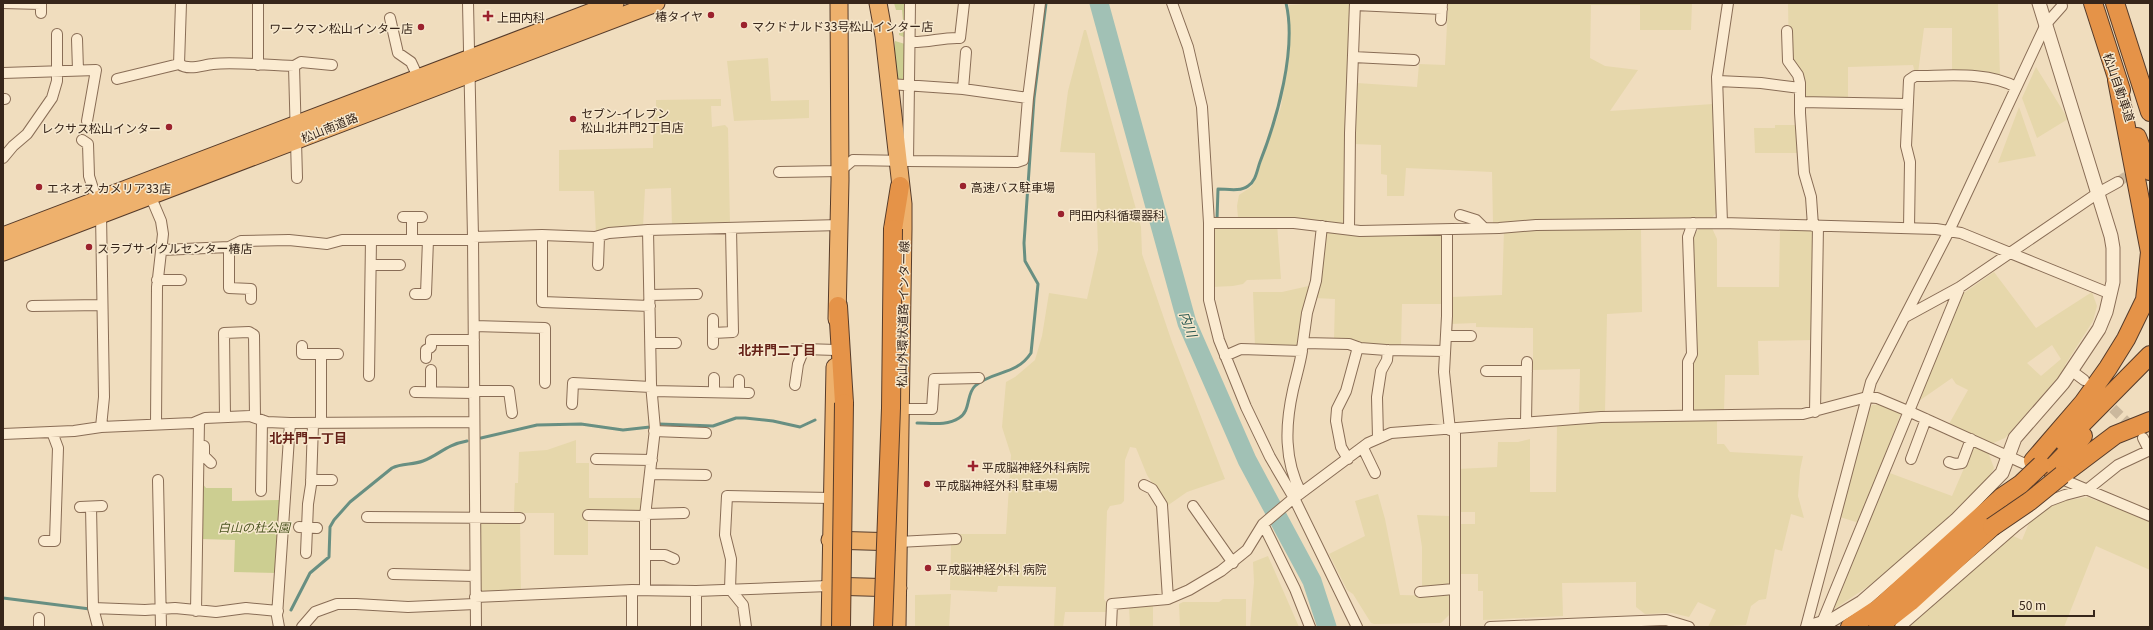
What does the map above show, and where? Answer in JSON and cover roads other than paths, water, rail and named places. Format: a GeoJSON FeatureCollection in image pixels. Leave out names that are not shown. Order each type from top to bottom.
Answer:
{"type":"FeatureCollection","features":[{"type":"Feature","properties":{"kind":"highway","name":"松山南道路"},"geometry":{"type":"LineString","coordinates":[[3,236],[98,208],[150,195],[296,140],[615,3]]}},
{"type":"Feature","properties":{"kind":"highway"},"geometry":{"type":"LineString","coordinates":[[830,627],[829,586],[831,498],[840,225],[839,3]]}},
{"type":"Feature","properties":{"kind":"highway","name":"松山外環状道路 インター線"},"geometry":{"type":"LineString","coordinates":[[878,3],[884,36],[889,84],[903,160],[900,186],[903,229],[898,542],[899,588],[897,627]]}},
{"type":"Feature","properties":{"kind":"highway","name":"松山自動車道"},"geometry":{"type":"LineString","coordinates":[[2093,3],[2117,80],[2150,171]]}},
{"type":"Feature","properties":{"kind":"highway","name":"松山自動車道"},"geometry":{"type":"LineString","coordinates":[[2115,3],[2150,112]]}},
{"type":"Feature","properties":{"kind":"highway","name":"松山南道路"},"geometry":{"type":"LineString","coordinates":[[3,252],[98,208],[295,124],[418,77],[471,65],[649,4]]}},
{"type":"Feature","properties":{"kind":"highway"},"geometry":{"type":"LineString","coordinates":[[2047,467],[2083,403],[2108,368],[2126,339],[2145,300],[2150,252],[2117,80]]}},
{"type":"Feature","properties":{"kind":"highway"},"geometry":{"type":"LineString","coordinates":[[883,627],[891,416],[893,229],[900,186]]}},
{"type":"Feature","properties":{"kind":"highway"},"geometry":{"type":"LineString","coordinates":[[838,306],[844,404],[842,627]]}},
{"type":"Feature","properties":{"kind":"highway"},"geometry":{"type":"LineString","coordinates":[[1878,627],[1910,602],[1992,527],[2150,355]]}},
{"type":"Feature","properties":{"kind":"highway"},"geometry":{"type":"LineString","coordinates":[[2047,467],[2150,369]]}},
{"type":"Feature","properties":{"kind":"highway"},"geometry":{"type":"LineString","coordinates":[[1850,627],[1879,608],[2002,497],[2047,467],[2115,435],[2150,421]]}},
{"type":"Feature","properties":{"kind":"highway"},"geometry":{"type":"LineString","coordinates":[[830,540],[898,542]]}},
{"type":"Feature","properties":{"kind":"highway"},"geometry":{"type":"LineString","coordinates":[[829,586],[899,588]]}},
{"type":"Feature","properties":{"kind":"street"},"geometry":{"type":"LineString","coordinates":[[3,3],[41,4],[41,14]]}},
{"type":"Feature","properties":{"kind":"street"},"geometry":{"type":"LineString","coordinates":[[179,64],[181,3]]}},
{"type":"Feature","properties":{"kind":"street"},"geometry":{"type":"LineString","coordinates":[[258,3],[258,65]]}},
{"type":"Feature","properties":{"kind":"street"},"geometry":{"type":"LineString","coordinates":[[468,3],[471,65],[476,627]]}},
{"type":"Feature","properties":{"kind":"street"},"geometry":{"type":"LineString","coordinates":[[903,160],[909,85],[910,3]]}},
{"type":"Feature","properties":{"kind":"street"},"geometry":{"type":"LineString","coordinates":[[910,42],[920,43],[946,37],[960,38],[964,3]]}},
{"type":"Feature","properties":{"kind":"street"},"geometry":{"type":"LineString","coordinates":[[779,172],[840,171],[853,160],[1017,162],[1023,160],[1028,98],[1040,3]]}},
{"type":"Feature","properties":{"kind":"street"},"geometry":{"type":"LineString","coordinates":[[1172,3],[1188,46],[1202,108],[1209,223],[1209,300],[1225,356],[1249,414],[1270,457],[1294,498],[1357,627]]}},
{"type":"Feature","properties":{"kind":"street"},"geometry":{"type":"LineString","coordinates":[[1722,224],[1718,82],[1728,3]]}},
{"type":"Feature","properties":{"kind":"street"},"geometry":{"type":"LineString","coordinates":[[2039,3],[2046,24],[2098,193],[2113,248],[2111,294],[2099,330],[2072,371],[2015,438],[2002,473],[1956,520],[1881,588],[1843,615],[1822,625],[1807,627],[1871,382],[1949,230],[2046,24],[2062,6]]}},
{"type":"Feature","properties":{"kind":"street"},"geometry":{"type":"LineString","coordinates":[[1349,229],[1350,133],[1355,4],[1442,6],[1441,20]]}},
{"type":"Feature","properties":{"kind":"street"},"geometry":{"type":"LineString","coordinates":[[390,18],[398,53],[411,62],[418,77]]}},
{"type":"Feature","properties":{"kind":"street"},"geometry":{"type":"LineString","coordinates":[[1787,31],[1788,61],[1798,75],[1800,88],[1804,173],[1815,226],[1815,412]]}},
{"type":"Feature","properties":{"kind":"street"},"geometry":{"type":"LineString","coordinates":[[3,158],[13,146],[27,134],[52,98],[57,81],[57,34]]}},
{"type":"Feature","properties":{"kind":"street"},"geometry":{"type":"LineString","coordinates":[[77,39],[78,70]]}},
{"type":"Feature","properties":{"kind":"street"},"geometry":{"type":"LineString","coordinates":[[963,89],[966,52]]}},
{"type":"Feature","properties":{"kind":"street"},"geometry":{"type":"LineString","coordinates":[[1354,57],[1414,60]]}},
{"type":"Feature","properties":{"kind":"street"},"geometry":{"type":"LineString","coordinates":[[117,79],[179,64],[183,67],[199,67],[213,64],[294,66],[301,62],[332,65]]}},
{"type":"Feature","properties":{"kind":"street"},"geometry":{"type":"LineString","coordinates":[[294,66],[297,178]]}},
{"type":"Feature","properties":{"kind":"street"},"geometry":{"type":"LineString","coordinates":[[3,73],[57,73],[78,70],[96,70],[87,121]]}},
{"type":"Feature","properties":{"kind":"street"},"geometry":{"type":"LineString","coordinates":[[1909,228],[1910,162],[1906,146],[1909,80],[1915,76],[1975,76],[2007,82],[2016,87]]}},
{"type":"Feature","properties":{"kind":"street"},"geometry":{"type":"LineString","coordinates":[[1718,82],[1761,83],[1800,88]]}},
{"type":"Feature","properties":{"kind":"street"},"geometry":{"type":"LineString","coordinates":[[889,84],[963,89],[1028,98]]}},
{"type":"Feature","properties":{"kind":"street"},"geometry":{"type":"LineString","coordinates":[[1800,102],[1907,104]]}},
{"type":"Feature","properties":{"kind":"street"},"geometry":{"type":"LineString","coordinates":[[82,140],[88,144],[89,176],[98,208],[104,397],[101,427]]}},
{"type":"Feature","properties":{"kind":"street"},"geometry":{"type":"LineString","coordinates":[[1905,317],[1960,287],[2098,193],[2118,182]]}},
{"type":"Feature","properties":{"kind":"street"},"geometry":{"type":"LineString","coordinates":[[150,195],[161,221],[162,250],[157,280],[156,424]]}},
{"type":"Feature","properties":{"kind":"street"},"geometry":{"type":"LineString","coordinates":[[1460,215],[1476,220],[1484,228]]}},
{"type":"Feature","properties":{"kind":"street"},"geometry":{"type":"LineString","coordinates":[[412,240],[407,217],[422,217]]}},
{"type":"Feature","properties":{"kind":"street"},"geometry":{"type":"LineString","coordinates":[[1209,223],[1276,222],[1360,231],[1447,230],[1450,228],[1484,228],[1536,224],[1722,224],[1949,230],[2011,252],[2111,294]]}},
{"type":"Feature","properties":{"kind":"street"},"geometry":{"type":"LineString","coordinates":[[1688,415],[1688,362],[1692,354],[1688,237],[1693,224]]}},
{"type":"Feature","properties":{"kind":"street"},"geometry":{"type":"LineString","coordinates":[[162,250],[229,247],[241,241],[289,240],[327,244],[342,240],[473,239],[542,235],[599,237],[610,233],[648,230],[840,225]]}},
{"type":"Feature","properties":{"kind":"street"},"geometry":{"type":"LineString","coordinates":[[1294,498],[1288,454],[1287,430],[1293,390],[1303,347],[1307,313],[1316,281],[1322,226]]}},
{"type":"Feature","properties":{"kind":"street"},"geometry":{"type":"LineString","coordinates":[[713,333],[733,332],[731,228]]}},
{"type":"Feature","properties":{"kind":"street"},"geometry":{"type":"LineString","coordinates":[[645,590],[646,515],[654,431],[651,389],[650,295],[647,257],[648,230]]}},
{"type":"Feature","properties":{"kind":"street"},"geometry":{"type":"LineString","coordinates":[[1447,230],[1444,383],[1453,430],[1455,627]]}},
{"type":"Feature","properties":{"kind":"street"},"geometry":{"type":"LineString","coordinates":[[542,235],[542,302],[650,306]]}},
{"type":"Feature","properties":{"kind":"street"},"geometry":{"type":"LineString","coordinates":[[598,265],[599,237]]}},
{"type":"Feature","properties":{"kind":"street"},"geometry":{"type":"LineString","coordinates":[[369,376],[371,240]]}},
{"type":"Feature","properties":{"kind":"street"},"geometry":{"type":"LineString","coordinates":[[416,294],[426,294],[428,240]]}},
{"type":"Feature","properties":{"kind":"street"},"geometry":{"type":"LineString","coordinates":[[229,247],[229,288],[251,289],[251,298]]}},
{"type":"Feature","properties":{"kind":"street"},"geometry":{"type":"LineString","coordinates":[[371,265],[400,265]]}},
{"type":"Feature","properties":{"kind":"street"},"geometry":{"type":"LineString","coordinates":[[157,280],[181,280]]}},
{"type":"Feature","properties":{"kind":"street"},"geometry":{"type":"LineString","coordinates":[[1822,625],[1908,411],[1960,287]]}},
{"type":"Feature","properties":{"kind":"street"},"geometry":{"type":"LineString","coordinates":[[650,295],[697,294]]}},
{"type":"Feature","properties":{"kind":"street"},"geometry":{"type":"LineString","coordinates":[[32,306],[102,304]]}},
{"type":"Feature","properties":{"kind":"street"},"geometry":{"type":"LineString","coordinates":[[713,319],[713,344]]}},
{"type":"Feature","properties":{"kind":"street"},"geometry":{"type":"LineString","coordinates":[[474,326],[545,328],[545,383]]}},
{"type":"Feature","properties":{"kind":"street"},"geometry":{"type":"LineString","coordinates":[[224,417],[224,333],[249,332],[254,335],[261,491]]}},
{"type":"Feature","properties":{"kind":"street"},"geometry":{"type":"LineString","coordinates":[[1446,336],[1471,336]]}},
{"type":"Feature","properties":{"kind":"street"},"geometry":{"type":"LineString","coordinates":[[426,358],[426,350],[431,347],[431,340],[474,340]]}},
{"type":"Feature","properties":{"kind":"street"},"geometry":{"type":"LineString","coordinates":[[651,343],[676,343]]}},
{"type":"Feature","properties":{"kind":"street"},"geometry":{"type":"LineString","coordinates":[[1225,356],[1242,349],[1349,344],[1358,347],[1388,350],[1445,351]]}},
{"type":"Feature","properties":{"kind":"street"},"geometry":{"type":"LineString","coordinates":[[302,346],[302,354],[338,354]]}},
{"type":"Feature","properties":{"kind":"street"},"geometry":{"type":"LineString","coordinates":[[1348,459],[1341,447],[1336,421],[1338,409],[1346,390],[1358,347]]}},
{"type":"Feature","properties":{"kind":"street"},"geometry":{"type":"LineString","coordinates":[[795,385],[798,364],[804,349],[836,350]]}},
{"type":"Feature","properties":{"kind":"street"},"geometry":{"type":"LineString","coordinates":[[1378,438],[1377,397],[1381,371],[1387,360],[1388,350]]}},
{"type":"Feature","properties":{"kind":"street"},"geometry":{"type":"LineString","coordinates":[[306,553],[321,354]]}},
{"type":"Feature","properties":{"kind":"street"},"geometry":{"type":"LineString","coordinates":[[1486,371],[1527,367],[1526,422]]}},
{"type":"Feature","properties":{"kind":"street"},"geometry":{"type":"LineString","coordinates":[[431,370],[431,392]]}},
{"type":"Feature","properties":{"kind":"street"},"geometry":{"type":"LineString","coordinates":[[2072,371],[2084,380]]}},
{"type":"Feature","properties":{"kind":"street"},"geometry":{"type":"LineString","coordinates":[[714,378],[714,392]]}},
{"type":"Feature","properties":{"kind":"street"},"geometry":{"type":"LineString","coordinates":[[901,409],[932,409],[934,379],[980,378]]}},
{"type":"Feature","properties":{"kind":"street"},"geometry":{"type":"LineString","coordinates":[[572,404],[573,383],[651,389],[744,393],[739,380]]}},
{"type":"Feature","properties":{"kind":"street"},"geometry":{"type":"LineString","coordinates":[[415,392],[509,391],[512,413]]}},
{"type":"Feature","properties":{"kind":"street"},"geometry":{"type":"LineString","coordinates":[[1111,627],[1112,604],[1168,599],[1189,590],[1233,564],[1247,550],[1265,522],[1294,498],[1378,438],[1391,434],[1453,430],[1526,422],[1688,415],[1803,414],[1815,412],[1867,396],[1877,398],[1908,411],[2008,458],[2150,516]]}},
{"type":"Feature","properties":{"kind":"street"},"geometry":{"type":"LineString","coordinates":[[3,434],[74,431],[101,427],[193,423],[202,420],[224,417],[258,418],[290,423],[474,422]]}},
{"type":"Feature","properties":{"kind":"street"},"geometry":{"type":"LineString","coordinates":[[1911,459],[1926,419]]}},
{"type":"Feature","properties":{"kind":"street"},"geometry":{"type":"LineString","coordinates":[[202,420],[204,456],[211,463]]}},
{"type":"Feature","properties":{"kind":"street"},"geometry":{"type":"LineString","coordinates":[[196,611],[202,420]]}},
{"type":"Feature","properties":{"kind":"street"},"geometry":{"type":"LineString","coordinates":[[279,627],[278,611],[290,423]]}},
{"type":"Feature","properties":{"kind":"street"},"geometry":{"type":"LineString","coordinates":[[654,431],[706,433]]}},
{"type":"Feature","properties":{"kind":"street"},"geometry":{"type":"LineString","coordinates":[[44,541],[55,541],[58,448],[52,432]]}},
{"type":"Feature","properties":{"kind":"street"},"geometry":{"type":"LineString","coordinates":[[1900,627],[2016,526],[2041,507],[2060,496],[2088,490],[2118,465],[2150,450],[2144,438]]}},
{"type":"Feature","properties":{"kind":"street"},"geometry":{"type":"LineString","coordinates":[[1949,462],[1958,465],[1962,463],[1970,439]]}},
{"type":"Feature","properties":{"kind":"street"},"geometry":{"type":"LineString","coordinates":[[1363,448],[1375,473]]}},
{"type":"Feature","properties":{"kind":"street"},"geometry":{"type":"LineString","coordinates":[[596,459],[652,460]]}},
{"type":"Feature","properties":{"kind":"street"},"geometry":{"type":"LineString","coordinates":[[650,474],[706,475]]}},
{"type":"Feature","properties":{"kind":"street"},"geometry":{"type":"LineString","coordinates":[[158,480],[161,627]]}},
{"type":"Feature","properties":{"kind":"street"},"geometry":{"type":"LineString","coordinates":[[311,480],[332,480]]}},
{"type":"Feature","properties":{"kind":"street"},"geometry":{"type":"LineString","coordinates":[[1144,485],[1152,489],[1162,505],[1168,599]]}},
{"type":"Feature","properties":{"kind":"street"},"geometry":{"type":"LineString","coordinates":[[746,627],[743,605],[730,589],[731,558],[725,535],[727,496],[831,498]]}},
{"type":"Feature","properties":{"kind":"street"},"geometry":{"type":"LineString","coordinates":[[98,627],[93,608],[85,507],[102,506]]}},
{"type":"Feature","properties":{"kind":"street"},"geometry":{"type":"LineString","coordinates":[[1193,506],[1233,564]]}},
{"type":"Feature","properties":{"kind":"street"},"geometry":{"type":"LineString","coordinates":[[588,515],[646,515],[684,513]]}},
{"type":"Feature","properties":{"kind":"street"},"geometry":{"type":"LineString","coordinates":[[368,517],[520,518]]}},
{"type":"Feature","properties":{"kind":"street"},"geometry":{"type":"LineString","coordinates":[[1265,522],[1310,627]]}},
{"type":"Feature","properties":{"kind":"street"},"geometry":{"type":"LineString","coordinates":[[898,542],[956,539]]}},
{"type":"Feature","properties":{"kind":"street"},"geometry":{"type":"LineString","coordinates":[[645,555],[665,555],[670,559],[674,559]]}},
{"type":"Feature","properties":{"kind":"street"},"geometry":{"type":"LineString","coordinates":[[393,574],[475,576]]}},
{"type":"Feature","properties":{"kind":"street"},"geometry":{"type":"LineString","coordinates":[[302,627],[315,612],[337,604],[408,607],[632,590],[696,591],[829,586]]}},
{"type":"Feature","properties":{"kind":"street"},"geometry":{"type":"LineString","coordinates":[[1420,592],[1454,589]]}},
{"type":"Feature","properties":{"kind":"street"},"geometry":{"type":"LineString","coordinates":[[632,590],[632,627]]}},
{"type":"Feature","properties":{"kind":"street"},"geometry":{"type":"LineString","coordinates":[[696,591],[696,627]]}},
{"type":"Feature","properties":{"kind":"street"},"geometry":{"type":"LineString","coordinates":[[93,608],[175,608],[216,612],[246,608],[278,611]]}},
{"type":"Feature","properties":{"kind":"street"},"geometry":{"type":"LineString","coordinates":[[1490,627],[1666,620],[1689,627]]}},
{"type":"Feature","properties":{"kind":"waterway"},"geometry":{"type":"LineString","coordinates":[[917,423],[944,423],[954,421],[959,418],[963,415],[967,407],[970,393],[975,386],[989,377],[1018,366],[1031,353],[1038,284],[1025,261],[1024,243],[1034,98],[1046,3]]}},
{"type":"Feature","properties":{"kind":"waterway","name":"内川"},"geometry":{"type":"LineString","coordinates":[[1099,3],[1187,323],[1247,460],[1312,581],[1327,627]]}},
{"type":"Feature","properties":{"kind":"waterway"},"geometry":{"type":"LineString","coordinates":[[1217,219],[1218,189],[1241,189],[1251,184],[1256,175],[1273,125],[1284,84],[1287,62],[1289,21],[1286,3]]}},
{"type":"Feature","properties":{"kind":"waterway"},"geometry":{"type":"LineString","coordinates":[[659,424],[713,426],[736,418],[745,418],[773,421],[800,427],[815,420]]}},
{"type":"Feature","properties":{"kind":"waterway"},"geometry":{"type":"LineString","coordinates":[[481,438],[537,425],[581,424],[623,430],[650,427]]}},
{"type":"Feature","properties":{"kind":"waterway"},"geometry":{"type":"LineString","coordinates":[[291,610],[310,573],[329,557],[330,527],[334,520],[350,502],[392,468],[423,461],[448,447],[467,441]]}},
{"type":"Feature","properties":{"kind":"waterway"},"geometry":{"type":"LineString","coordinates":[[3,598],[90,609]]}},
{"type":"Feature","properties":{"kind":"tunnel"},"geometry":{"type":"LineString","coordinates":[[2118,182],[2137,169]]}},
{"type":"Feature","properties":{"kind":"tunnel"},"geometry":{"type":"LineString","coordinates":[[2102,398],[2135,430]]}},
{"type":"Feature","properties":{"kind":"place","name":"椿タイヤ"},"geometry":{"type":"Point","coordinates":[711,15]}},
{"type":"Feature","properties":{"kind":"place","name":"上田内科"},"geometry":{"type":"Point","coordinates":[488,16]}},
{"type":"Feature","properties":{"kind":"place","name":"マクドナルド33号松山インター店"},"geometry":{"type":"Point","coordinates":[744,25]}},
{"type":"Feature","properties":{"kind":"place","name":"ワークマン松山インター店"},"geometry":{"type":"Point","coordinates":[421,27]}},
{"type":"Feature","properties":{"kind":"place","name":"セブン-イレブン 松山北井門2丁目店"},"geometry":{"type":"Point","coordinates":[573,119]}},
{"type":"Feature","properties":{"kind":"place","name":"レクサス松山インター"},"geometry":{"type":"Point","coordinates":[169,127]}},
{"type":"Feature","properties":{"kind":"place","name":"高速バス駐車場"},"geometry":{"type":"Point","coordinates":[963,186]}},
{"type":"Feature","properties":{"kind":"place","name":"エネオス カメリア33店"},"geometry":{"type":"Point","coordinates":[39,187]}},
{"type":"Feature","properties":{"kind":"place","name":"門田内科循環器科"},"geometry":{"type":"Point","coordinates":[1061,214]}},
{"type":"Feature","properties":{"kind":"place","name":"スラブサイクルセンター椿店"},"geometry":{"type":"Point","coordinates":[89,247]}},
{"type":"Feature","properties":{"kind":"place","name":"平成脳神経外科病院"},"geometry":{"type":"Point","coordinates":[973,466]}},
{"type":"Feature","properties":{"kind":"place","name":"平成脳神経外科 駐車場"},"geometry":{"type":"Point","coordinates":[927,484]}},
{"type":"Feature","properties":{"kind":"place","name":"平成脳神経外科 病院"},"geometry":{"type":"Point","coordinates":[928,568]}},
{"type":"Feature","properties":{"kind":"district","name":"北井門二丁目"},"geometry":{"type":"Point","coordinates":[777,349]}},
{"type":"Feature","properties":{"kind":"district","name":"北井門一丁目"},"geometry":{"type":"Point","coordinates":[308,437]}},
{"type":"Feature","properties":{"kind":"park label","name":"白山の杜公園"},"geometry":{"type":"Point","coordinates":[254,526]}}]}
